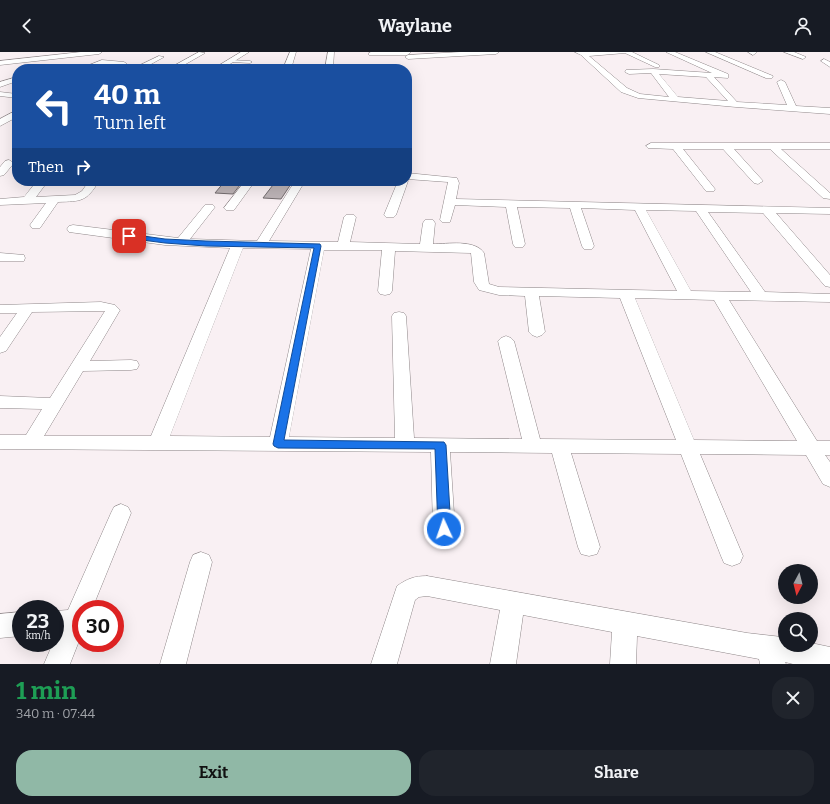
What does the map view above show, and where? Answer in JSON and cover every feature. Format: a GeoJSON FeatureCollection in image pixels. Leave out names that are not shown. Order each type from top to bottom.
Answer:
{"type":"FeatureCollection","features":[{"type":"Feature","properties":{"kind":"street"},"geometry":{"type":"LineString","coordinates":[[16,52],[18,61]]}},
{"type":"Feature","properties":{"kind":"street"},"geometry":{"type":"LineString","coordinates":[[0,63],[18,61],[35,63],[50,55],[99,52]]}},
{"type":"Feature","properties":{"kind":"street"},"geometry":{"type":"LineString","coordinates":[[226,64],[246,52]]}},
{"type":"Feature","properties":{"kind":"street"},"geometry":{"type":"LineString","coordinates":[[289,64],[294,52]]}},
{"type":"Feature","properties":{"kind":"street"},"geometry":{"type":"LineString","coordinates":[[330,64],[331,52]]}},
{"type":"Feature","properties":{"kind":"street"},"geometry":{"type":"LineString","coordinates":[[370,55],[408,56],[496,52]]}},
{"type":"Feature","properties":{"kind":"street"},"geometry":{"type":"LineString","coordinates":[[581,53],[623,52]]}},
{"type":"Feature","properties":{"kind":"street"},"geometry":{"type":"LineString","coordinates":[[627,52],[655,69],[676,100]]}},
{"type":"Feature","properties":{"kind":"street"},"geometry":{"type":"LineString","coordinates":[[629,72],[655,69],[709,76],[725,76],[668,52]]}},
{"type":"Feature","properties":{"kind":"street"},"geometry":{"type":"LineString","coordinates":[[709,52],[769,76]]}},
{"type":"Feature","properties":{"kind":"street"},"geometry":{"type":"LineString","coordinates":[[787,52],[803,57]]}},
{"type":"Feature","properties":{"kind":"street"},"geometry":{"type":"LineString","coordinates":[[181,64],[202,53]]}},
{"type":"Feature","properties":{"kind":"street"},"geometry":{"type":"LineString","coordinates":[[581,53],[624,90],[638,96],[736,105],[830,111]]}},
{"type":"Feature","properties":{"kind":"street"},"geometry":{"type":"LineString","coordinates":[[146,64],[161,57]]}},
{"type":"Feature","properties":{"kind":"street"},"geometry":{"type":"LineString","coordinates":[[97,64],[102,62],[124,64]]}},
{"type":"Feature","properties":{"kind":"street"},"geometry":{"type":"LineString","coordinates":[[709,76],[736,105]]}},
{"type":"Feature","properties":{"kind":"street"},"geometry":{"type":"LineString","coordinates":[[0,85],[12,81]]}},
{"type":"Feature","properties":{"kind":"street"},"geometry":{"type":"LineString","coordinates":[[781,82],[793,109]]}},
{"type":"Feature","properties":{"kind":"street"},"geometry":{"type":"LineString","coordinates":[[0,94],[12,95]]}},
{"type":"Feature","properties":{"kind":"street"},"geometry":{"type":"LineString","coordinates":[[0,112],[12,112]]}},
{"type":"Feature","properties":{"kind":"street"},"geometry":{"type":"LineString","coordinates":[[0,123],[12,115]]}},
{"type":"Feature","properties":{"kind":"street"},"geometry":{"type":"LineString","coordinates":[[651,146],[830,146]]}},
{"type":"Feature","properties":{"kind":"street"},"geometry":{"type":"LineString","coordinates":[[676,146],[710,189]]}},
{"type":"Feature","properties":{"kind":"street"},"geometry":{"type":"LineString","coordinates":[[726,146],[758,181]]}},
{"type":"Feature","properties":{"kind":"street"},"geometry":{"type":"LineString","coordinates":[[772,146],[827,196]]}},
{"type":"Feature","properties":{"kind":"street"},"geometry":{"type":"LineString","coordinates":[[0,172],[9,163]]}},
{"type":"Feature","properties":{"kind":"street"},"geometry":{"type":"LineString","coordinates":[[412,176],[453,180],[454,183],[446,220]]}},
{"type":"Feature","properties":{"kind":"street"},"geometry":{"type":"LineString","coordinates":[[27,200],[39,186]]}},
{"type":"Feature","properties":{"kind":"street"},"geometry":{"type":"LineString","coordinates":[[0,202],[70,199],[82,196],[90,186]]}},
{"type":"Feature","properties":{"kind":"street"},"geometry":{"type":"LineString","coordinates":[[230,208],[246,186]]}},
{"type":"Feature","properties":{"kind":"street"},"geometry":{"type":"LineString","coordinates":[[261,245],[297,186]]}},
{"type":"Feature","properties":{"kind":"street"},"geometry":{"type":"LineString","coordinates":[[390,215],[400,186]]}},
{"type":"Feature","properties":{"kind":"street"},"geometry":{"type":"LineString","coordinates":[[36,225],[55,199]]}},
{"type":"Feature","properties":{"kind":"street"},"geometry":{"type":"LineString","coordinates":[[450,202],[830,211]]}},
{"type":"Feature","properties":{"kind":"street"},"geometry":{"type":"LineString","coordinates":[[511,204],[519,244]]}},
{"type":"Feature","properties":{"kind":"street"},"geometry":{"type":"LineString","coordinates":[[575,206],[588,246]]}},
{"type":"Feature","properties":{"kind":"street"},"geometry":{"type":"LineString","coordinates":[[181,242],[209,207]]}},
{"type":"Feature","properties":{"kind":"street"},"geometry":{"type":"LineString","coordinates":[[639,207],[686,295]]}},
{"type":"Feature","properties":{"kind":"street"},"geometry":{"type":"LineString","coordinates":[[700,208],[761,297]]}},
{"type":"Feature","properties":{"kind":"street"},"geometry":{"type":"LineString","coordinates":[[767,210],[830,283]]}},
{"type":"Feature","properties":{"kind":"street"},"geometry":{"type":"LineString","coordinates":[[343,246],[350,217]]}},
{"type":"Feature","properties":{"kind":"street"},"geometry":{"type":"LineString","coordinates":[[426,247],[429,223]]}},
{"type":"Feature","properties":{"kind":"street"},"geometry":{"type":"LineString","coordinates":[[73,229],[181,242],[261,245],[466,248],[475,250],[478,253],[481,282],[484,287],[499,291],[830,298]]}},
{"type":"Feature","properties":{"kind":"street"},"geometry":{"type":"LineString","coordinates":[[158,443],[238,244]]}},
{"type":"Feature","properties":{"kind":"street"},"geometry":{"type":"LineString","coordinates":[[278,444],[318,246]]}},
{"type":"Feature","properties":{"kind":"street"},"geometry":{"type":"LineString","coordinates":[[385,291],[389,247]]}},
{"type":"Feature","properties":{"kind":"street"},"geometry":{"type":"LineString","coordinates":[[0,257],[20,258]]}},
{"type":"Feature","properties":{"kind":"street"},"geometry":{"type":"LineString","coordinates":[[531,292],[537,332]]}},
{"type":"Feature","properties":{"kind":"street"},"geometry":{"type":"LineString","coordinates":[[626,294],[732,556]]}},
{"type":"Feature","properties":{"kind":"street"},"geometry":{"type":"LineString","coordinates":[[720,296],[821,448],[830,479]]}},
{"type":"Feature","properties":{"kind":"street"},"geometry":{"type":"LineString","coordinates":[[0,309],[101,306],[113,310],[31,442]]}},
{"type":"Feature","properties":{"kind":"street"},"geometry":{"type":"LineString","coordinates":[[0,348],[28,308]]}},
{"type":"Feature","properties":{"kind":"street"},"geometry":{"type":"LineString","coordinates":[[399,316],[405,445]]}},
{"type":"Feature","properties":{"kind":"street"},"geometry":{"type":"LineString","coordinates":[[506,341],[533,446]]}},
{"type":"Feature","properties":{"kind":"street"},"geometry":{"type":"LineString","coordinates":[[78,366],[131,365]]}},
{"type":"Feature","properties":{"kind":"street"},"geometry":{"type":"LineString","coordinates":[[0,402],[54,404]]}},
{"type":"Feature","properties":{"kind":"street"},"geometry":{"type":"LineString","coordinates":[[0,442],[821,448]]}},
{"type":"Feature","properties":{"kind":"street"},"geometry":{"type":"LineString","coordinates":[[440,445],[444,529]]}},
{"type":"Feature","properties":{"kind":"street"},"geometry":{"type":"LineString","coordinates":[[559,446],[589,547]]}},
{"type":"Feature","properties":{"kind":"street"},"geometry":{"type":"LineString","coordinates":[[57,664],[65,621],[121,513]]}},
{"type":"Feature","properties":{"kind":"street"},"geometry":{"type":"LineString","coordinates":[[173,664],[201,562]]}},
{"type":"Feature","properties":{"kind":"street"},"geometry":{"type":"LineString","coordinates":[[384,664],[405,594],[414,587],[427,586],[625,622],[771,656],[830,660]]}},
{"type":"Feature","properties":{"kind":"street"},"geometry":{"type":"LineString","coordinates":[[503,664],[513,602]]}},
{"type":"Feature","properties":{"kind":"street"},"geometry":{"type":"LineString","coordinates":[[623,664],[625,622]]}},
{"type":"Feature","properties":{"kind":"street"},"geometry":{"type":"LineString","coordinates":[[0,626],[12,625]]}},
{"type":"Feature","properties":{"kind":"lane"},"geometry":{"type":"LineString","coordinates":[[231,61],[250,62]]}},
{"type":"Feature","properties":{"kind":"building"},"geometry":{"type":"Polygon","coordinates":[[[221,186],[239,186],[233,194],[215,193],[221,186]]]}},
{"type":"Feature","properties":{"kind":"building"},"geometry":{"type":"Polygon","coordinates":[[[272,186],[290,186],[281,199],[263,198],[272,186]]]}},
{"type":"Feature","properties":{"kind":"route"},"geometry":{"type":"LineString","coordinates":[[129,236],[165,241],[206,244],[318,246],[278,444],[440,445],[444,529]]}}]}
